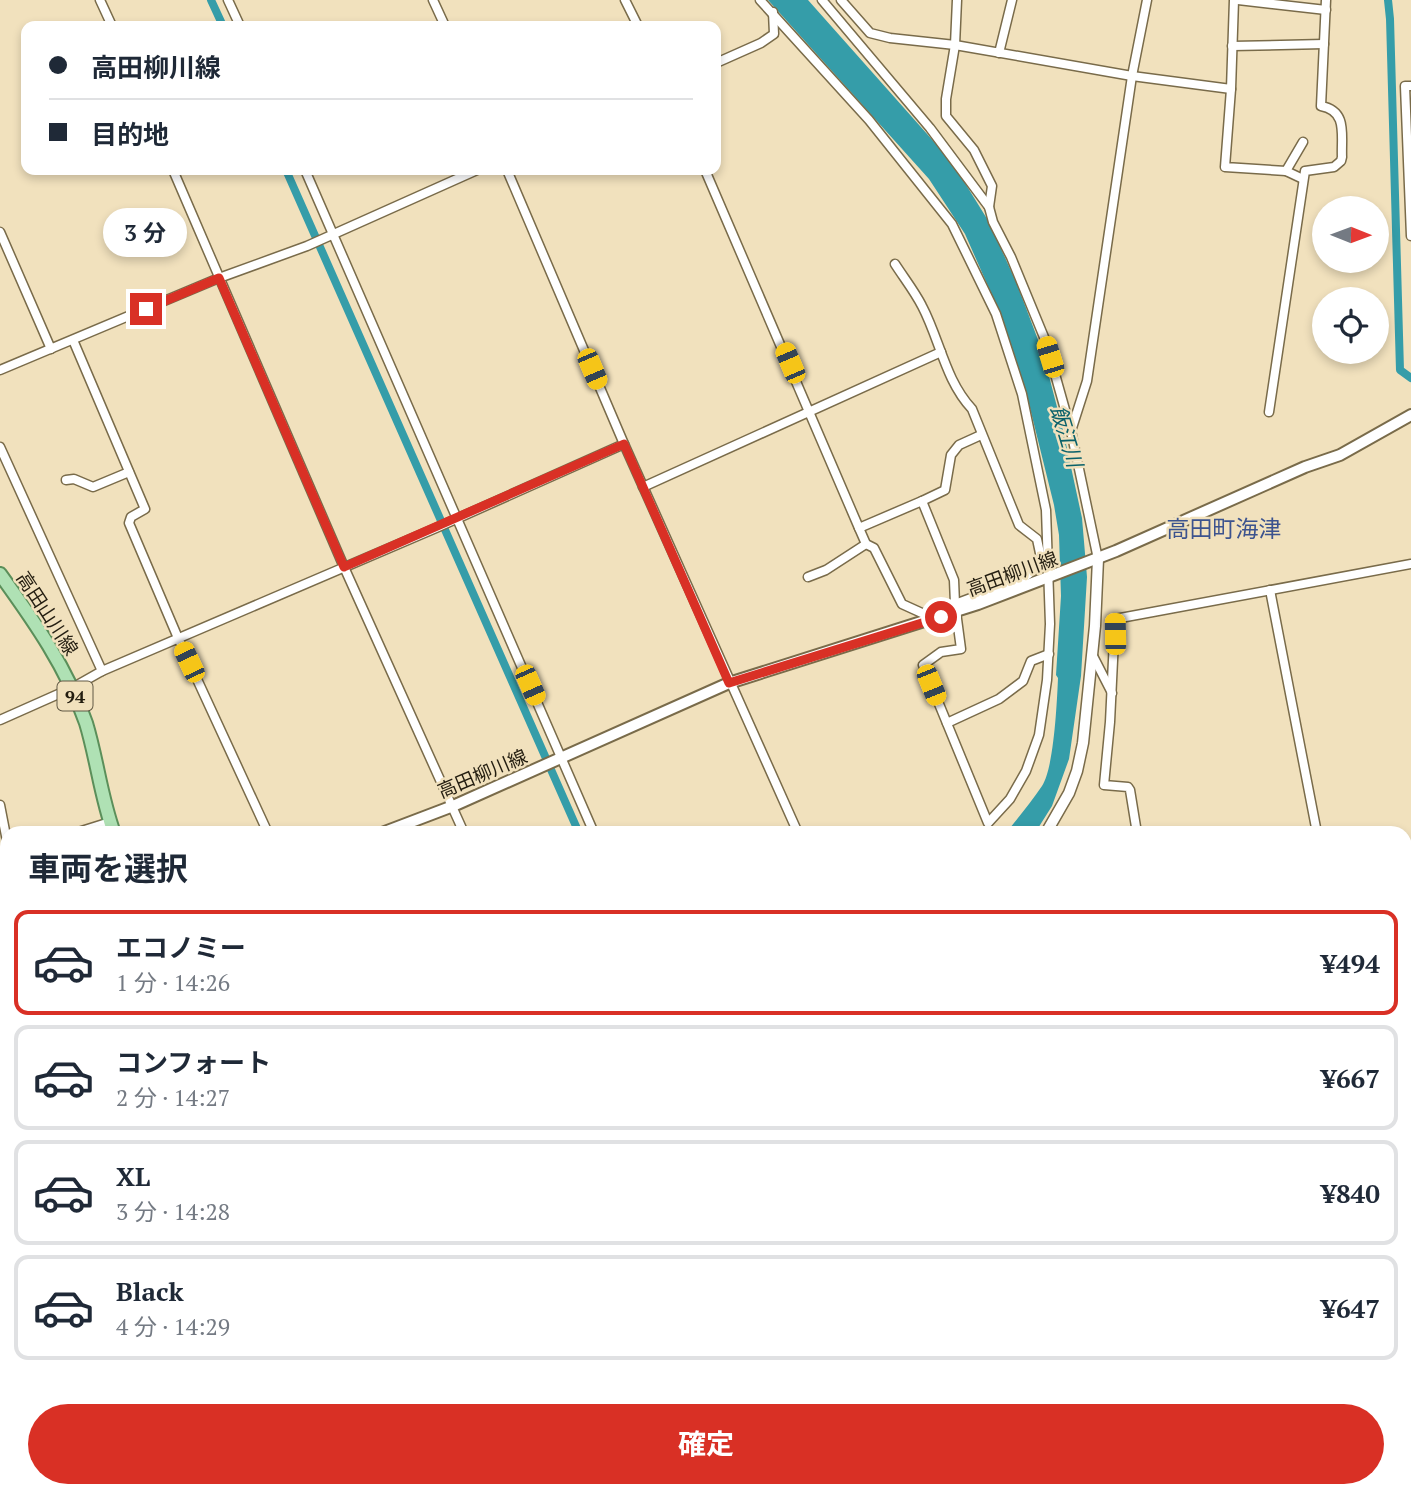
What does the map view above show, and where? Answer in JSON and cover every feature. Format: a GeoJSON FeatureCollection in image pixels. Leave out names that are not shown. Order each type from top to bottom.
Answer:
{"type":"FeatureCollection","features":[{"type":"Feature","properties":{"kind":"main road","name":"高田柳川線"},"geometry":{"type":"LineString","coordinates":[[400,826],[453,806],[729,683],[927,622],[955,608],[1048,579],[1305,467],[1340,455],[1411,415]]}},
{"type":"Feature","properties":{"kind":"main road","name":"高田山川線"},"geometry":{"type":"LineString","coordinates":[[0,575],[52,648],[72,688],[93,748],[112,826]]}},
{"type":"Feature","properties":{"kind":"street"},"geometry":{"type":"LineString","coordinates":[[100,0],[109,21]]}},
{"type":"Feature","properties":{"kind":"street"},"geometry":{"type":"LineString","coordinates":[[228,0],[238,21]]}},
{"type":"Feature","properties":{"kind":"street"},"geometry":{"type":"LineString","coordinates":[[433,0],[443,21]]}},
{"type":"Feature","properties":{"kind":"street"},"geometry":{"type":"LineString","coordinates":[[625,0],[636,21]]}},
{"type":"Feature","properties":{"kind":"street"},"geometry":{"type":"LineString","coordinates":[[760,0],[912,171],[957,233],[996,314],[1022,394],[1046,510],[1048,680],[1039,735],[1026,771],[1010,799],[988,823],[923,665],[941,652],[961,649],[954,580],[922,501]]}},
{"type":"Feature","properties":{"kind":"street"},"geometry":{"type":"LineString","coordinates":[[822,0],[930,128],[989,207],[993,222],[1032,305],[1046,342],[1071,431],[1096,559],[1093,656],[1077,771],[1069,793],[1050,826]]}},
{"type":"Feature","properties":{"kind":"street"},"geometry":{"type":"LineString","coordinates":[[841,0],[870,33],[890,38],[955,45],[1132,76],[1231,89]]}},
{"type":"Feature","properties":{"kind":"street"},"geometry":{"type":"LineString","coordinates":[[957,0],[955,45],[946,99],[946,116],[974,150],[992,186],[989,207]]}},
{"type":"Feature","properties":{"kind":"street"},"geometry":{"type":"LineString","coordinates":[[999,53],[1012,0]]}},
{"type":"Feature","properties":{"kind":"street"},"geometry":{"type":"LineString","coordinates":[[1071,431],[1087,381],[1132,76],[1147,0]]}},
{"type":"Feature","properties":{"kind":"street"},"geometry":{"type":"LineString","coordinates":[[1303,179],[1286,172],[1224,167],[1236,0],[1326,10]]}},
{"type":"Feature","properties":{"kind":"street"},"geometry":{"type":"LineString","coordinates":[[1269,412],[1304,171],[1334,167],[1341,162],[1342,157],[1339,116],[1331,108],[1321,106],[1326,0]]}},
{"type":"Feature","properties":{"kind":"street"},"geometry":{"type":"LineString","coordinates":[[721,61],[761,43],[774,34],[773,12]]}},
{"type":"Feature","properties":{"kind":"street"},"geometry":{"type":"LineString","coordinates":[[1232,46],[1324,44]]}},
{"type":"Feature","properties":{"kind":"street"},"geometry":{"type":"LineString","coordinates":[[1411,86],[1405,86],[1411,236]]}},
{"type":"Feature","properties":{"kind":"street"},"geometry":{"type":"LineString","coordinates":[[1286,172],[1303,142]]}},
{"type":"Feature","properties":{"kind":"street"},"geometry":{"type":"LineString","coordinates":[[175,175],[344,567],[461,826]]}},
{"type":"Feature","properties":{"kind":"street"},"geometry":{"type":"LineString","coordinates":[[307,175],[331,236],[591,826]]}},
{"type":"Feature","properties":{"kind":"street"},"geometry":{"type":"LineString","coordinates":[[0,370],[219,278],[331,236],[466,175]]}},
{"type":"Feature","properties":{"kind":"street"},"geometry":{"type":"LineString","coordinates":[[509,175],[624,444],[795,826]]}},
{"type":"Feature","properties":{"kind":"street"},"geometry":{"type":"LineString","coordinates":[[707,175],[866,544],[874,548],[901,604],[924,614],[927,622]]}},
{"type":"Feature","properties":{"kind":"street"},"geometry":{"type":"LineString","coordinates":[[0,232],[3,245],[51,349]]}},
{"type":"Feature","properties":{"kind":"street"},"geometry":{"type":"LineString","coordinates":[[895,264],[922,306],[952,382],[972,409],[1019,525],[1037,539],[1041,558],[1035,569],[1024,578],[955,608]]}},
{"type":"Feature","properties":{"kind":"street"},"geometry":{"type":"LineString","coordinates":[[73,340],[145,509],[131,517],[128,523],[265,826]]}},
{"type":"Feature","properties":{"kind":"street"},"geometry":{"type":"LineString","coordinates":[[643,486],[940,352]]}},
{"type":"Feature","properties":{"kind":"street"},"geometry":{"type":"LineString","coordinates":[[859,528],[945,490],[951,456],[959,445],[981,435]]}},
{"type":"Feature","properties":{"kind":"street"},"geometry":{"type":"LineString","coordinates":[[0,720],[72,688],[102,671],[624,444]]}},
{"type":"Feature","properties":{"kind":"street"},"geometry":{"type":"LineString","coordinates":[[0,447],[102,671]]}},
{"type":"Feature","properties":{"kind":"street"},"geometry":{"type":"LineString","coordinates":[[66,480],[74,479],[93,487],[129,472]]}},
{"type":"Feature","properties":{"kind":"street"},"geometry":{"type":"LineString","coordinates":[[808,577],[834,566],[866,544]]}},
{"type":"Feature","properties":{"kind":"street"},"geometry":{"type":"LineString","coordinates":[[1137,826],[1128,787],[1104,785],[1115,619],[1411,564]]}},
{"type":"Feature","properties":{"kind":"street"},"geometry":{"type":"LineString","coordinates":[[1270,590],[1316,826]]}},
{"type":"Feature","properties":{"kind":"street"},"geometry":{"type":"LineString","coordinates":[[947,723],[999,699],[1023,681],[1031,662],[1049,654]]}},
{"type":"Feature","properties":{"kind":"street"},"geometry":{"type":"LineString","coordinates":[[1093,656],[1112,694]]}},
{"type":"Feature","properties":{"kind":"street"},"geometry":{"type":"LineString","coordinates":[[0,805],[4,826]]}},
{"type":"Feature","properties":{"kind":"water","name":"飯江川"},"geometry":{"type":"Polygon","coordinates":[[[768,0],[808,0],[952,162],[989,222],[1017,284],[1043,353],[1082,518],[1087,577],[1081,676],[1069,759],[1052,806],[1039,826],[1012,826],[1042,786],[1054,734],[1061,596],[1059,535],[1054,505],[1026,392],[999,311],[965,234],[929,179],[768,0]]]}},
{"type":"Feature","properties":{"kind":"waterway"},"geometry":{"type":"LineString","coordinates":[[211,0],[221,21]]}},
{"type":"Feature","properties":{"kind":"waterway"},"geometry":{"type":"LineString","coordinates":[[1388,0],[1400,370],[1411,378]]}},
{"type":"Feature","properties":{"kind":"waterway"},"geometry":{"type":"LineString","coordinates":[[288,175],[576,826]]}},
{"type":"Feature","properties":{"kind":"district","name":"高田町海津"},"geometry":{"type":"Point","coordinates":[1224,528]}},
{"type":"Feature","properties":{"kind":"route"},"geometry":{"type":"LineString","coordinates":[[146,309],[219,278],[344,567],[624,444],[729,683],[941,617]]}}]}
